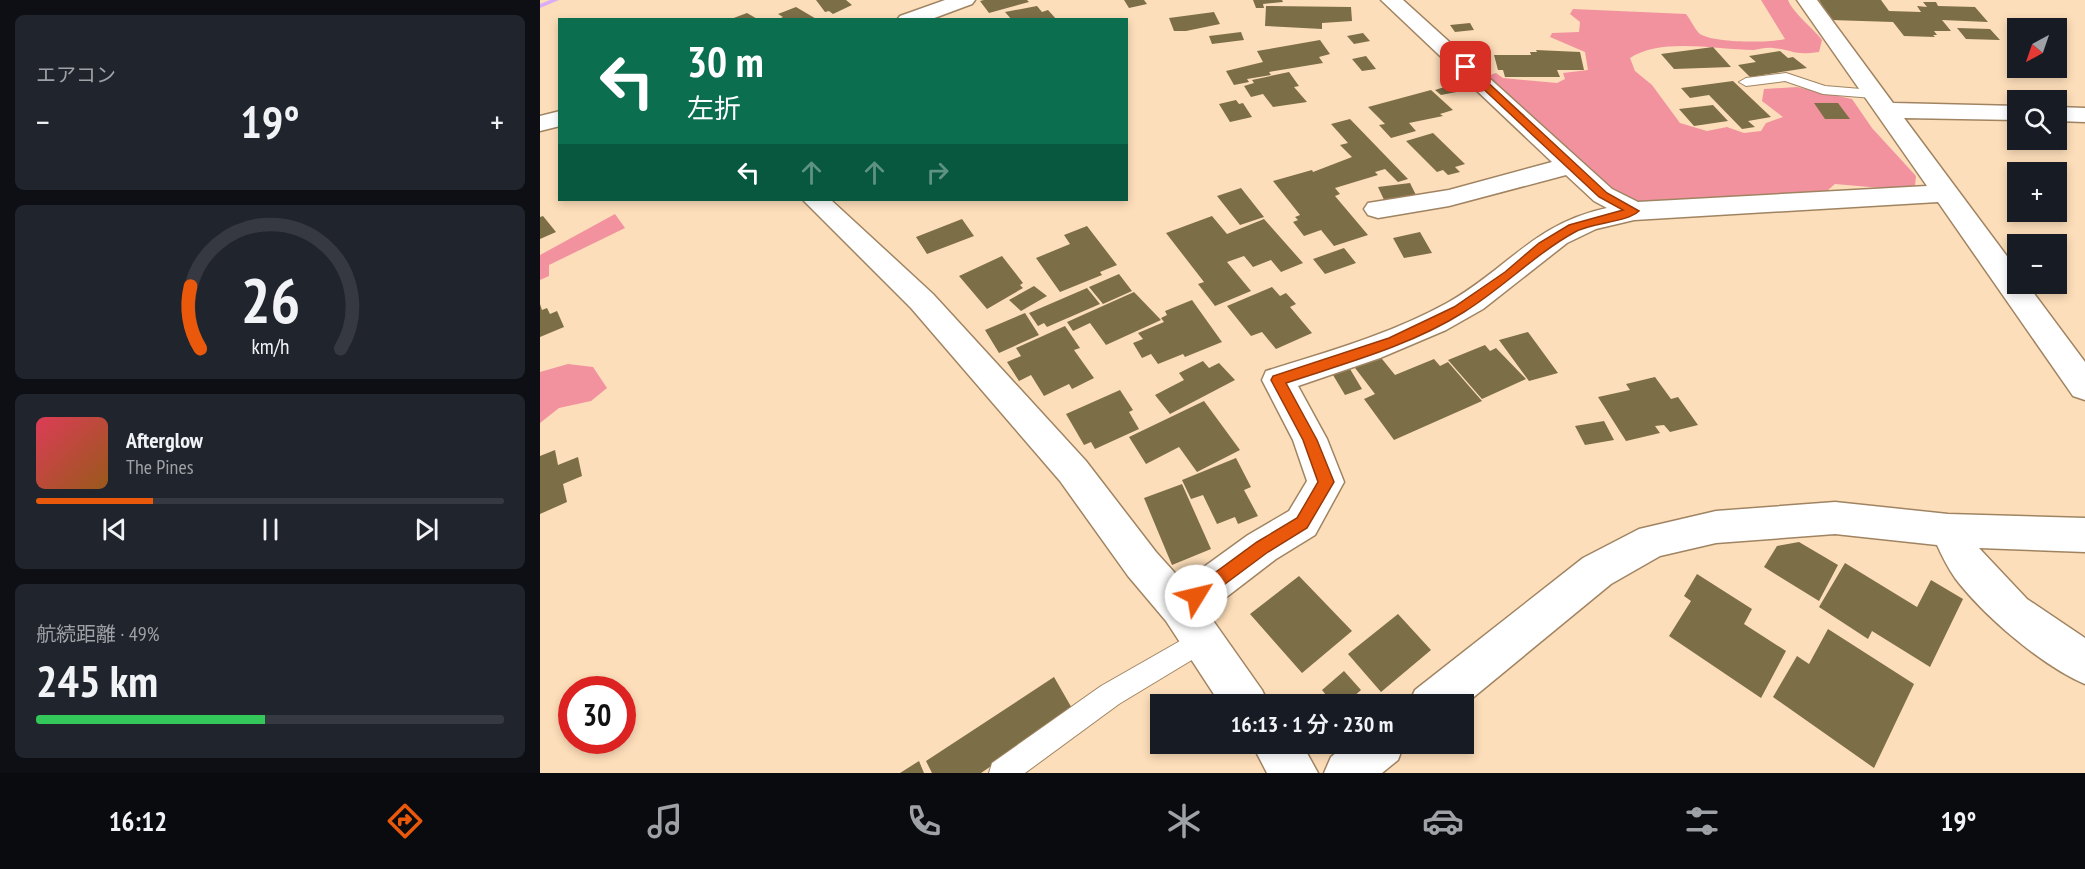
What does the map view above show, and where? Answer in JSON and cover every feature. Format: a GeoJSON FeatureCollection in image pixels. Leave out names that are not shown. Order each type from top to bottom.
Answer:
{"type":"FeatureCollection","features":[{"type":"Feature","properties":{"kind":"street"},"geometry":{"type":"LineString","coordinates":[[913,18],[965,0]]}},
{"type":"Feature","properties":{"kind":"street"},"geometry":{"type":"LineString","coordinates":[[1391,0],[1603,195],[1634,211]]}},
{"type":"Feature","properties":{"kind":"street"},"geometry":{"type":"LineString","coordinates":[[1807,0],[2085,387]]}},
{"type":"Feature","properties":{"kind":"street"},"geometry":{"type":"LineString","coordinates":[[1879,102],[2007,112]]}},
{"type":"Feature","properties":{"kind":"street"},"geometry":{"type":"LineString","coordinates":[[2067,114],[2085,115]]}},
{"type":"Feature","properties":{"kind":"street"},"geometry":{"type":"LineString","coordinates":[[540,124],[558,119]]}},
{"type":"Feature","properties":{"kind":"street"},"geometry":{"type":"LineString","coordinates":[[1378,209],[1449,198],[1572,165]]}},
{"type":"Feature","properties":{"kind":"street"},"geometry":{"type":"LineString","coordinates":[[1180,608],[1262,547],[1302,523],[1326,482],[1310,440],[1278,380],[1394,342],[1458,310],[1509,275],[1544,245],[1574,227],[1634,211],[1945,193]]}},
{"type":"Feature","properties":{"kind":"street"},"geometry":{"type":"LineString","coordinates":[[817,201],[922,300],[1073,471],[1142,564],[1180,608],[1239,694]]}},
{"type":"Feature","properties":{"kind":"street"},"geometry":{"type":"LineString","coordinates":[[1444,694],[1597,571],[1652,541],[1716,527],[1835,518],[1948,530],[2085,535]]}},
{"type":"Feature","properties":{"kind":"street"},"geometry":{"type":"LineString","coordinates":[[1948,530],[1968,565],[2013,612],[2085,663]]}},
{"type":"Feature","properties":{"kind":"street"},"geometry":{"type":"LineString","coordinates":[[1281,754],[1295,773]]}},
{"type":"Feature","properties":{"kind":"street"},"geometry":{"type":"LineString","coordinates":[[1347,773],[1370,754]]}},
{"type":"Feature","properties":{"kind":"lane"},"geometry":{"type":"LineString","coordinates":[[1746,82],[1786,77],[1823,90],[1879,102]]}},
{"type":"Feature","properties":{"kind":"lane"},"geometry":{"type":"LineString","coordinates":[[1002,773],[1110,695],[1201,641]]}},
{"type":"Feature","properties":{"kind":"shaded area"},"geometry":{"type":"Polygon","coordinates":[[[1761,0],[1788,0],[1794,10],[1822,40],[1819,52],[1799,53],[1771,48],[1754,50],[1674,46],[1643,52],[1630,58],[1635,71],[1652,85],[1680,123],[1707,131],[1727,127],[1744,133],[1761,131],[1766,123],[1783,117],[1762,101],[1764,89],[1797,87],[1852,99],[1872,128],[1916,176],[1915,186],[1904,190],[1835,184],[1828,190],[1827,197],[1631,205],[1610,191],[1491,80],[1490,75],[1496,73],[1503,78],[1557,83],[1565,79],[1563,73],[1588,70],[1585,52],[1550,37],[1552,33],[1579,32],[1580,22],[1570,14],[1573,9],[1686,14],[1698,32],[1707,37],[1741,41],[1785,39],[1761,0]]]}},
{"type":"Feature","properties":{"kind":"shaded area"},"geometry":{"type":"Polygon","coordinates":[[[615,214],[625,228],[549,265],[549,276],[540,280],[540,255],[615,214]]]}},
{"type":"Feature","properties":{"kind":"shaded area"},"geometry":{"type":"Polygon","coordinates":[[[568,364],[593,367],[607,388],[591,401],[559,408],[540,423],[540,372],[568,364]]]}},
{"type":"Feature","properties":{"kind":"building"},"geometry":{"type":"Polygon","coordinates":[[[816,0],[846,0],[852,5],[833,14],[829,11],[825,12],[816,0]]]}},
{"type":"Feature","properties":{"kind":"building"},"geometry":{"type":"Polygon","coordinates":[[[1027,0],[1029,2],[989,13],[980,1],[1027,0]]]}},
{"type":"Feature","properties":{"kind":"building"},"geometry":{"type":"Polygon","coordinates":[[[1124,0],[1144,0],[1147,4],[1129,8],[1124,0]]]}},
{"type":"Feature","properties":{"kind":"building"},"geometry":{"type":"Polygon","coordinates":[[[1253,0],[1282,0],[1283,2],[1263,4],[1264,8],[1256,8],[1253,0]]]}},
{"type":"Feature","properties":{"kind":"building"},"geometry":{"type":"Polygon","coordinates":[[[1819,0],[1881,0],[1889,11],[1921,12],[1917,6],[1927,7],[1923,2],[1936,2],[1938,6],[1975,7],[1988,22],[1942,20],[1951,31],[1934,31],[1937,35],[1933,35],[1935,37],[1904,36],[1893,22],[1831,20],[1819,0]]]}},
{"type":"Feature","properties":{"kind":"building"},"geometry":{"type":"Polygon","coordinates":[[[1037,6],[1042,12],[1048,10],[1055,18],[1010,18],[1005,12],[1037,6]]]}},
{"type":"Feature","properties":{"kind":"building"},"geometry":{"type":"Polygon","coordinates":[[[1266,6],[1351,7],[1352,21],[1322,23],[1322,29],[1265,26],[1266,6]]]}},
{"type":"Feature","properties":{"kind":"building"},"geometry":{"type":"Polygon","coordinates":[[[796,7],[815,18],[781,18],[783,17],[778,14],[796,7]]]}},
{"type":"Feature","properties":{"kind":"building"},"geometry":{"type":"Polygon","coordinates":[[[1214,12],[1220,24],[1186,31],[1174,31],[1169,18],[1214,12]]]}},
{"type":"Feature","properties":{"kind":"building"},"geometry":{"type":"Polygon","coordinates":[[[747,13],[756,18],[734,18],[747,13]]]}},
{"type":"Feature","properties":{"kind":"building"},"geometry":{"type":"Polygon","coordinates":[[[1470,23],[1474,30],[1455,32],[1450,25],[1470,23]]]}},
{"type":"Feature","properties":{"kind":"building"},"geometry":{"type":"Polygon","coordinates":[[[1957,28],[1990,29],[2000,40],[1966,39],[1957,28]]]}},
{"type":"Feature","properties":{"kind":"building"},"geometry":{"type":"Polygon","coordinates":[[[1241,32],[1244,40],[1212,44],[1209,36],[1241,32]]]}},
{"type":"Feature","properties":{"kind":"building"},"geometry":{"type":"Polygon","coordinates":[[[1363,33],[1370,41],[1354,44],[1347,36],[1363,33]]]}},
{"type":"Feature","properties":{"kind":"building"},"geometry":{"type":"Polygon","coordinates":[[[1320,40],[1330,54],[1319,57],[1323,63],[1269,72],[1271,75],[1247,79],[1249,82],[1234,85],[1226,71],[1263,62],[1257,51],[1320,40]]]}},
{"type":"Feature","properties":{"kind":"building"},"geometry":{"type":"Polygon","coordinates":[[[1713,47],[1731,67],[1674,69],[1661,54],[1713,47]]]}},
{"type":"Feature","properties":{"kind":"building"},"geometry":{"type":"Polygon","coordinates":[[[1536,50],[1580,52],[1584,70],[1557,70],[1560,77],[1505,77],[1503,70],[1498,70],[1494,55],[1531,55],[1530,52],[1537,52],[1536,50]]]}},
{"type":"Feature","properties":{"kind":"building"},"geometry":{"type":"Polygon","coordinates":[[[1780,51],[1788,58],[1793,57],[1807,68],[1750,77],[1738,65],[1756,62],[1749,56],[1780,51]]]}},
{"type":"Feature","properties":{"kind":"building"},"geometry":{"type":"Polygon","coordinates":[[[1366,56],[1376,69],[1362,71],[1352,59],[1366,56]]]}},
{"type":"Feature","properties":{"kind":"building"},"geometry":{"type":"Polygon","coordinates":[[[1289,72],[1299,86],[1294,87],[1307,102],[1273,107],[1263,94],[1251,97],[1244,86],[1254,83],[1252,80],[1289,72]]]}},
{"type":"Feature","properties":{"kind":"building"},"geometry":{"type":"Polygon","coordinates":[[[1463,81],[1472,89],[1441,95],[1435,90],[1463,81]]]}},
{"type":"Feature","properties":{"kind":"building"},"geometry":{"type":"Polygon","coordinates":[[[1733,81],[1771,117],[1748,121],[1755,127],[1742,129],[1709,95],[1690,98],[1681,88],[1733,81]]]}},
{"type":"Feature","properties":{"kind":"building"},"geometry":{"type":"Polygon","coordinates":[[[1431,90],[1453,110],[1440,114],[1443,116],[1409,123],[1416,131],[1391,138],[1379,125],[1385,124],[1368,107],[1431,90]]]}},
{"type":"Feature","properties":{"kind":"building"},"geometry":{"type":"Polygon","coordinates":[[[1236,100],[1239,104],[1243,103],[1252,117],[1230,122],[1219,104],[1236,100]]]}},
{"type":"Feature","properties":{"kind":"building"},"geometry":{"type":"Polygon","coordinates":[[[1814,103],[1838,103],[1850,119],[1825,119],[1814,103]]]}},
{"type":"Feature","properties":{"kind":"building"},"geometry":{"type":"Polygon","coordinates":[[[1713,105],[1728,121],[1694,126],[1679,109],[1713,105]]]}},
{"type":"Feature","properties":{"kind":"building"},"geometry":{"type":"Polygon","coordinates":[[[1350,119],[1408,179],[1398,182],[1385,169],[1375,172],[1378,175],[1335,188],[1340,194],[1335,196],[1368,235],[1334,246],[1321,230],[1304,236],[1293,222],[1298,220],[1295,217],[1300,215],[1273,181],[1312,170],[1313,172],[1352,157],[1340,145],[1348,143],[1331,124],[1350,119]]]}},
{"type":"Feature","properties":{"kind":"building"},"geometry":{"type":"Polygon","coordinates":[[[1433,133],[1465,164],[1455,167],[1460,172],[1448,175],[1443,170],[1437,172],[1406,141],[1433,133]]]}},
{"type":"Feature","properties":{"kind":"building"},"geometry":{"type":"Polygon","coordinates":[[[1410,183],[1417,197],[1385,202],[1378,187],[1410,183]]]}},
{"type":"Feature","properties":{"kind":"building"},"geometry":{"type":"Polygon","coordinates":[[[1241,188],[1264,217],[1240,225],[1217,196],[1241,188]]]}},
{"type":"Feature","properties":{"kind":"building"},"geometry":{"type":"Polygon","coordinates":[[[543,216],[556,232],[540,239],[540,217],[543,216]]]}},
{"type":"Feature","properties":{"kind":"building"},"geometry":{"type":"Polygon","coordinates":[[[1212,216],[1227,234],[1264,219],[1303,263],[1281,272],[1271,260],[1253,267],[1244,256],[1227,262],[1251,291],[1215,306],[1198,284],[1204,282],[1166,233],[1212,216]]]}},
{"type":"Feature","properties":{"kind":"building"},"geometry":{"type":"Polygon","coordinates":[[[962,219],[974,236],[927,254],[916,237],[962,219]]]}},
{"type":"Feature","properties":{"kind":"building"},"geometry":{"type":"Polygon","coordinates":[[[1087,226],[1117,265],[1100,272],[1102,275],[1060,292],[1036,258],[1070,244],[1064,235],[1087,226]]]}},
{"type":"Feature","properties":{"kind":"building"},"geometry":{"type":"Polygon","coordinates":[[[1420,232],[1432,253],[1404,258],[1393,238],[1420,232]]]}},
{"type":"Feature","properties":{"kind":"building"},"geometry":{"type":"Polygon","coordinates":[[[1344,248],[1356,263],[1325,274],[1313,259],[1344,248]]]}},
{"type":"Feature","properties":{"kind":"building"},"geometry":{"type":"Polygon","coordinates":[[[1002,256],[1023,283],[1020,285],[1023,288],[987,309],[959,276],[1002,256]]]}},
{"type":"Feature","properties":{"kind":"building"},"geometry":{"type":"Polygon","coordinates":[[[1119,274],[1132,291],[1103,304],[1089,287],[1119,274]]]}},
{"type":"Feature","properties":{"kind":"building"},"geometry":{"type":"Polygon","coordinates":[[[1034,286],[1047,296],[1021,311],[1009,300],[1034,286]]]}},
{"type":"Feature","properties":{"kind":"building"},"geometry":{"type":"Polygon","coordinates":[[[1272,287],[1280,296],[1286,293],[1296,304],[1290,307],[1312,333],[1276,349],[1262,332],[1251,336],[1227,306],[1272,287]]]}},
{"type":"Feature","properties":{"kind":"building"},"geometry":{"type":"Polygon","coordinates":[[[1087,288],[1100,304],[1047,327],[1044,323],[1038,326],[1029,313],[1087,288]]]}},
{"type":"Feature","properties":{"kind":"building"},"geometry":{"type":"Polygon","coordinates":[[[1134,292],[1161,320],[1106,345],[1090,323],[1073,331],[1067,322],[1134,292]]]}},
{"type":"Feature","properties":{"kind":"building"},"geometry":{"type":"Polygon","coordinates":[[[1192,300],[1222,342],[1185,357],[1183,354],[1158,364],[1151,354],[1142,358],[1133,343],[1143,339],[1138,333],[1164,322],[1161,318],[1167,315],[1165,311],[1192,300]]]}},
{"type":"Feature","properties":{"kind":"building"},"geometry":{"type":"Polygon","coordinates":[[[540,304],[542,310],[547,308],[550,314],[557,311],[564,327],[540,337],[540,304]]]}},
{"type":"Feature","properties":{"kind":"building"},"geometry":{"type":"Polygon","coordinates":[[[1025,313],[1039,335],[999,353],[985,330],[1025,313]]]}},
{"type":"Feature","properties":{"kind":"building"},"geometry":{"type":"Polygon","coordinates":[[[1065,326],[1080,348],[1074,350],[1094,378],[1072,389],[1069,384],[1044,396],[1031,375],[1019,381],[1007,362],[1021,356],[1016,348],[1065,326]]]}},
{"type":"Feature","properties":{"kind":"building"},"geometry":{"type":"Polygon","coordinates":[[[1528,332],[1558,373],[1529,381],[1499,340],[1528,332]]]}},
{"type":"Feature","properties":{"kind":"building"},"geometry":{"type":"Polygon","coordinates":[[[1485,345],[1490,351],[1496,348],[1526,379],[1482,399],[1448,360],[1485,345]]]}},
{"type":"Feature","properties":{"kind":"building"},"geometry":{"type":"Polygon","coordinates":[[[1378,354],[1395,375],[1434,359],[1440,366],[1448,362],[1482,401],[1394,440],[1364,399],[1375,394],[1352,364],[1378,354]]]}},
{"type":"Feature","properties":{"kind":"building"},"geometry":{"type":"Polygon","coordinates":[[[1203,361],[1209,368],[1219,363],[1235,380],[1170,414],[1155,395],[1184,380],[1179,373],[1203,361]]]}},
{"type":"Feature","properties":{"kind":"building"},"geometry":{"type":"Polygon","coordinates":[[[1350,369],[1362,389],[1345,395],[1333,375],[1350,369]]]}},
{"type":"Feature","properties":{"kind":"building"},"geometry":{"type":"Polygon","coordinates":[[[1655,377],[1671,399],[1678,397],[1698,425],[1670,432],[1664,425],[1655,426],[1660,433],[1626,441],[1598,397],[1630,390],[1626,384],[1655,377]]]}},
{"type":"Feature","properties":{"kind":"building"},"geometry":{"type":"Polygon","coordinates":[[[1120,390],[1133,410],[1129,412],[1139,429],[1095,449],[1091,442],[1084,445],[1066,414],[1120,390]]]}},
{"type":"Feature","properties":{"kind":"building"},"geometry":{"type":"Polygon","coordinates":[[[1204,401],[1240,450],[1197,472],[1179,447],[1146,464],[1129,437],[1204,401]]]}},
{"type":"Feature","properties":{"kind":"building"},"geometry":{"type":"Polygon","coordinates":[[[1604,421],[1614,440],[1585,445],[1575,426],[1604,421]]]}},
{"type":"Feature","properties":{"kind":"building"},"geometry":{"type":"Polygon","coordinates":[[[555,450],[558,465],[578,457],[582,476],[563,484],[567,502],[540,514],[540,456],[555,450]]]}},
{"type":"Feature","properties":{"kind":"building"},"geometry":{"type":"Polygon","coordinates":[[[1236,458],[1251,487],[1244,490],[1258,516],[1238,524],[1235,517],[1217,524],[1203,495],[1191,499],[1182,480],[1236,458]]]}},
{"type":"Feature","properties":{"kind":"building"},"geometry":{"type":"Polygon","coordinates":[[[1182,484],[1211,549],[1172,565],[1144,498],[1182,484]]]}},
{"type":"Feature","properties":{"kind":"building"},"geometry":{"type":"Polygon","coordinates":[[[1799,542],[1838,565],[1819,601],[1764,567],[1777,546],[1799,542]]]}},
{"type":"Feature","properties":{"kind":"building"},"geometry":{"type":"Polygon","coordinates":[[[1845,563],[1917,607],[1931,580],[1963,599],[1930,667],[1872,631],[1868,639],[1819,607],[1845,563]]]}},
{"type":"Feature","properties":{"kind":"building"},"geometry":{"type":"Polygon","coordinates":[[[1697,574],[1752,609],[1744,624],[1786,651],[1761,698],[1669,636],[1691,601],[1684,596],[1697,574]]]}},
{"type":"Feature","properties":{"kind":"building"},"geometry":{"type":"Polygon","coordinates":[[[1299,576],[1352,631],[1302,673],[1250,614],[1299,576]]]}},
{"type":"Feature","properties":{"kind":"building"},"geometry":{"type":"Polygon","coordinates":[[[1398,614],[1431,650],[1381,692],[1348,654],[1398,614]]]}},
{"type":"Feature","properties":{"kind":"building"},"geometry":{"type":"Polygon","coordinates":[[[1828,629],[1914,684],[1874,768],[1773,697],[1797,656],[1809,664],[1828,629]]]}},
{"type":"Feature","properties":{"kind":"building"},"geometry":{"type":"Polygon","coordinates":[[[1344,671],[1361,690],[1356,694],[1325,694],[1322,690],[1344,671]]]}},
{"type":"Feature","properties":{"kind":"building"},"geometry":{"type":"Polygon","coordinates":[[[1054,677],[1073,710],[981,773],[932,773],[926,761],[1054,677]]]}},
{"type":"Feature","properties":{"kind":"building"},"geometry":{"type":"Polygon","coordinates":[[[919,761],[924,773],[900,773],[919,761]]]}},
{"type":"Feature","properties":{"kind":"waterway"},"geometry":{"type":"LineString","coordinates":[[540,6],[556,0]]}},
{"type":"Feature","properties":{"kind":"route"},"geometry":{"type":"LineString","coordinates":[[1196,596],[1262,547],[1302,523],[1326,482],[1310,440],[1278,380],[1394,342],[1458,310],[1509,275],[1544,245],[1574,227],[1634,211],[1603,195],[1466,67]]}}]}
